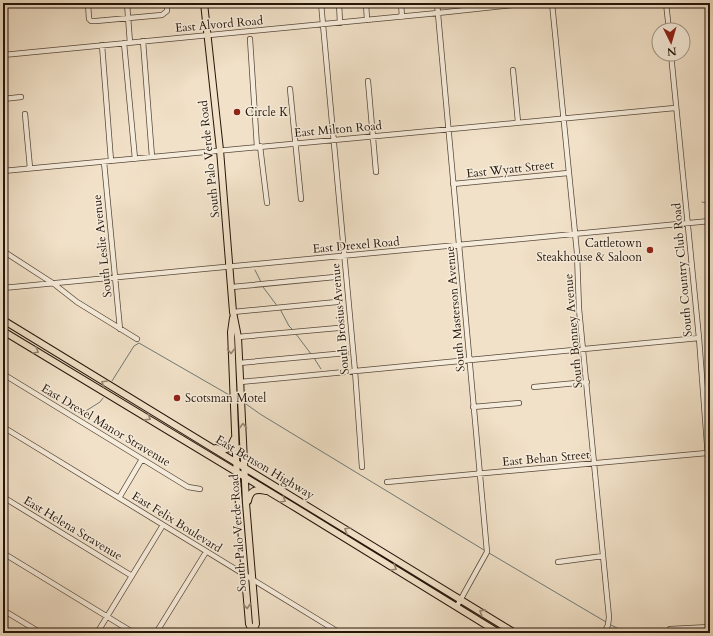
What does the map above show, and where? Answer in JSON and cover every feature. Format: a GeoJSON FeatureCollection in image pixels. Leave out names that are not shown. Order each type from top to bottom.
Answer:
{"type":"FeatureCollection","features":[{"type":"Feature","properties":{"kind":"main road","name":"South Palo Verde Road"},"geometry":{"type":"LineString","coordinates":[[204,3],[220,150],[232,287],[233,312],[231,332],[237,473],[249,624],[253,632]]}},
{"type":"Feature","properties":{"kind":"main road","name":"South Palo Verde Road"},"geometry":{"type":"LineString","coordinates":[[233,312],[238,337],[247,509],[256,624],[253,632]]}},
{"type":"Feature","properties":{"kind":"main road","name":"East Benson Highway"},"geometry":{"type":"LineString","coordinates":[[3,320],[515,633]]}},
{"type":"Feature","properties":{"kind":"main road","name":"East Benson Highway"},"geometry":{"type":"LineString","coordinates":[[3,331],[457,606],[499,633]]}},
{"type":"Feature","properties":{"kind":"main road"},"geometry":{"type":"LineString","coordinates":[[206,444],[226,450],[230,448],[235,436]]}},
{"type":"Feature","properties":{"kind":"main road"},"geometry":{"type":"LineString","coordinates":[[247,509],[249,495],[253,491],[262,490],[271,493]]}},
{"type":"Feature","properties":{"kind":"main road"},"geometry":{"type":"LineString","coordinates":[[364,550],[368,543]]}},
{"type":"Feature","properties":{"kind":"street"},"geometry":{"type":"LineString","coordinates":[[88,3],[90,22],[168,14],[167,3]]}},
{"type":"Feature","properties":{"kind":"street"},"geometry":{"type":"LineString","coordinates":[[127,3],[130,42]]}},
{"type":"Feature","properties":{"kind":"street","name":"South Brosius Avenue"},"geometry":{"type":"LineString","coordinates":[[321,3],[355,371],[362,467]]}},
{"type":"Feature","properties":{"kind":"street"},"geometry":{"type":"LineString","coordinates":[[339,3],[340,23]]}},
{"type":"Feature","properties":{"kind":"street"},"geometry":{"type":"LineString","coordinates":[[366,3],[367,20]]}},
{"type":"Feature","properties":{"kind":"street"},"geometry":{"type":"LineString","coordinates":[[401,3],[402,17]]}},
{"type":"Feature","properties":{"kind":"street","name":"South Masterson Avenue"},"geometry":{"type":"LineString","coordinates":[[437,3],[487,552],[457,606]]}},
{"type":"Feature","properties":{"kind":"street","name":"East Alvord Road"},"geometry":{"type":"LineString","coordinates":[[3,55],[402,17],[532,3]]}},
{"type":"Feature","properties":{"kind":"street","name":"South Bonney Avenue"},"geometry":{"type":"LineString","coordinates":[[552,3],[577,253],[579,308],[609,617],[608,625],[604,633]]}},
{"type":"Feature","properties":{"kind":"street"},"geometry":{"type":"LineString","coordinates":[[666,3],[668,22]]}},
{"type":"Feature","properties":{"kind":"street"},"geometry":{"type":"LineString","coordinates":[[250,39],[259,147],[267,203]]}},
{"type":"Feature","properties":{"kind":"street"},"geometry":{"type":"LineString","coordinates":[[143,41],[152,157]]}},
{"type":"Feature","properties":{"kind":"street"},"geometry":{"type":"LineString","coordinates":[[124,43],[135,159]]}},
{"type":"Feature","properties":{"kind":"street"},"geometry":{"type":"LineString","coordinates":[[102,45],[111,161]]}},
{"type":"Feature","properties":{"kind":"street","name":"South Country Club Road"},"geometry":{"type":"LineString","coordinates":[[672,62],[699,338],[710,484]]}},
{"type":"Feature","properties":{"kind":"street"},"geometry":{"type":"LineString","coordinates":[[513,70],[518,122]]}},
{"type":"Feature","properties":{"kind":"street"},"geometry":{"type":"LineString","coordinates":[[368,81],[376,172]]}},
{"type":"Feature","properties":{"kind":"street"},"geometry":{"type":"LineString","coordinates":[[290,89],[301,199]]}},
{"type":"Feature","properties":{"kind":"street"},"geometry":{"type":"LineString","coordinates":[[3,99],[21,97]]}},
{"type":"Feature","properties":{"kind":"street","name":"East Milton Road"},"geometry":{"type":"LineString","coordinates":[[3,171],[676,108]]}},
{"type":"Feature","properties":{"kind":"street"},"geometry":{"type":"LineString","coordinates":[[26,114],[30,168]]}},
{"type":"Feature","properties":{"kind":"street","name":"South Leslie Avenue"},"geometry":{"type":"LineString","coordinates":[[104,162],[120,329]]}},
{"type":"Feature","properties":{"kind":"street","name":"East Wyatt Street"},"geometry":{"type":"LineString","coordinates":[[454,184],[568,173]]}},
{"type":"Feature","properties":{"kind":"street","name":"East Drexel Road"},"geometry":{"type":"LineString","coordinates":[[3,288],[710,222]]}},
{"type":"Feature","properties":{"kind":"street"},"geometry":{"type":"LineString","coordinates":[[3,251],[54,284],[77,302],[137,339]]}},
{"type":"Feature","properties":{"kind":"street"},"geometry":{"type":"LineString","coordinates":[[232,287],[335,277]]}},
{"type":"Feature","properties":{"kind":"street"},"geometry":{"type":"LineString","coordinates":[[233,312],[337,302]]}},
{"type":"Feature","properties":{"kind":"street"},"geometry":{"type":"LineString","coordinates":[[238,337],[338,328]]}},
{"type":"Feature","properties":{"kind":"street"},"geometry":{"type":"LineString","coordinates":[[240,382],[699,338]]}},
{"type":"Feature","properties":{"kind":"street"},"geometry":{"type":"LineString","coordinates":[[239,363],[346,353]]}},
{"type":"Feature","properties":{"kind":"street","name":"East Drexel Manor Stravenue"},"geometry":{"type":"LineString","coordinates":[[3,374],[188,487],[200,489]]}},
{"type":"Feature","properties":{"kind":"street"},"geometry":{"type":"LineString","coordinates":[[534,387],[587,382]]}},
{"type":"Feature","properties":{"kind":"street"},"geometry":{"type":"LineString","coordinates":[[473,407],[519,403]]}},
{"type":"Feature","properties":{"kind":"street","name":"East Felix Boulevard"},"geometry":{"type":"LineString","coordinates":[[3,427],[340,633]]}},
{"type":"Feature","properties":{"kind":"street","name":"East Behan Street"},"geometry":{"type":"LineString","coordinates":[[387,482],[707,453]]}},
{"type":"Feature","properties":{"kind":"street"},"geometry":{"type":"LineString","coordinates":[[119,498],[142,459]]}},
{"type":"Feature","properties":{"kind":"street","name":"East Helena Stravenue"},"geometry":{"type":"LineString","coordinates":[[3,497],[132,576]]}},
{"type":"Feature","properties":{"kind":"street"},"geometry":{"type":"LineString","coordinates":[[97,633],[163,525]]}},
{"type":"Feature","properties":{"kind":"street"},"geometry":{"type":"LineString","coordinates":[[156,633],[206,552]]}},
{"type":"Feature","properties":{"kind":"street"},"geometry":{"type":"LineString","coordinates":[[3,553],[134,633]]}},
{"type":"Feature","properties":{"kind":"street"},"geometry":{"type":"LineString","coordinates":[[558,562],[603,556]]}},
{"type":"Feature","properties":{"kind":"street"},"geometry":{"type":"LineString","coordinates":[[3,610],[41,633]]}},
{"type":"Feature","properties":{"kind":"street"},"geometry":{"type":"LineString","coordinates":[[670,629],[710,627]]}},
{"type":"Feature","properties":{"kind":"waterway"},"geometry":{"type":"LineString","coordinates":[[702,202],[710,204]]}},
{"type":"Feature","properties":{"kind":"waterway"},"geometry":{"type":"LineString","coordinates":[[255,270],[261,282]]}},
{"type":"Feature","properties":{"kind":"waterway"},"geometry":{"type":"LineString","coordinates":[[263,287],[278,307]]}},
{"type":"Feature","properties":{"kind":"waterway"},"geometry":{"type":"LineString","coordinates":[[280,309],[289,326],[293,330]]}},
{"type":"Feature","properties":{"kind":"waterway"},"geometry":{"type":"LineString","coordinates":[[296,334],[311,354]]}},
{"type":"Feature","properties":{"kind":"waterway"},"geometry":{"type":"LineString","coordinates":[[112,381],[134,346],[139,343],[231,396]]}},
{"type":"Feature","properties":{"kind":"waterway"},"geometry":{"type":"LineString","coordinates":[[314,358],[321,369]]}},
{"type":"Feature","properties":{"kind":"waterway"},"geometry":{"type":"LineString","coordinates":[[81,414],[100,402],[103,398]]}},
{"type":"Feature","properties":{"kind":"waterway"},"geometry":{"type":"LineString","coordinates":[[246,404],[260,414],[484,550]]}},
{"type":"Feature","properties":{"kind":"waterway"},"geometry":{"type":"LineString","coordinates":[[489,553],[606,622]]}},
{"type":"Feature","properties":{"kind":"waterway"},"geometry":{"type":"LineString","coordinates":[[609,624],[627,633]]}},
{"type":"Feature","properties":{"kind":"place","name":"Circle K"},"geometry":{"type":"Point","coordinates":[237,112]}},
{"type":"Feature","properties":{"kind":"place","name":"Cattletown Steakhouse & Saloon"},"geometry":{"type":"Point","coordinates":[650,250]}},
{"type":"Feature","properties":{"kind":"place","name":"Scotsman Motel"},"geometry":{"type":"Point","coordinates":[177,398]}}]}
